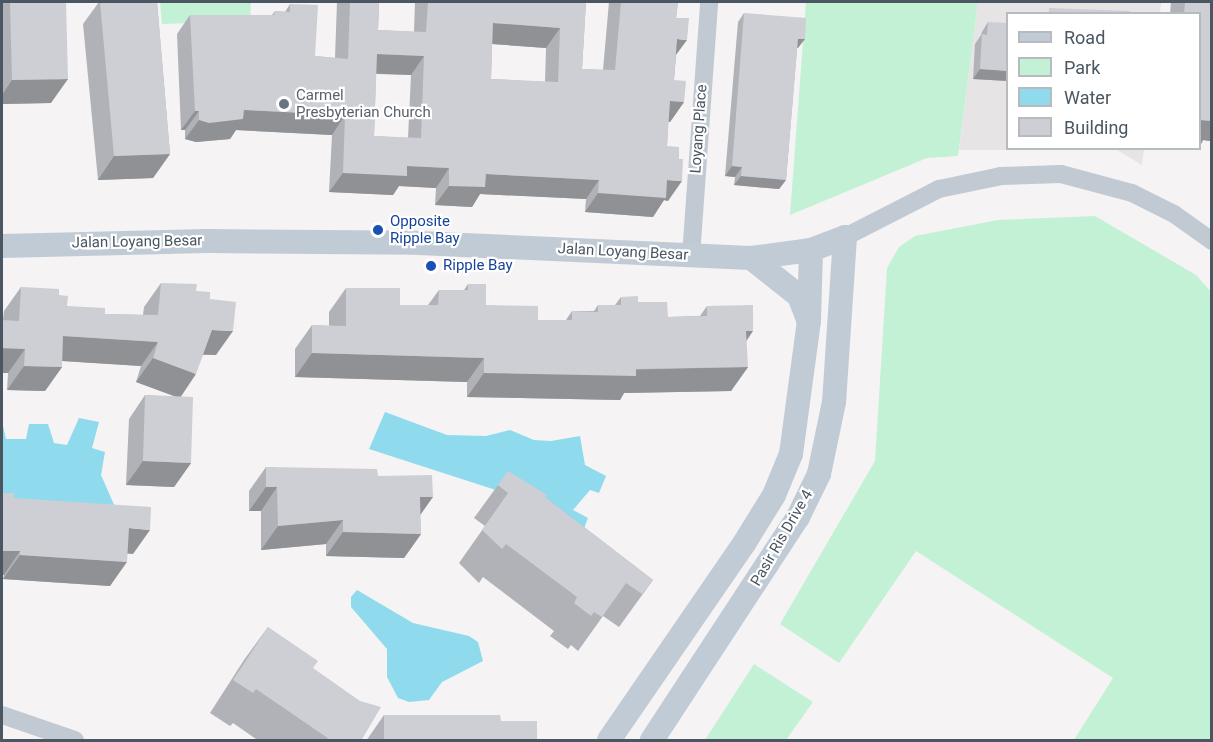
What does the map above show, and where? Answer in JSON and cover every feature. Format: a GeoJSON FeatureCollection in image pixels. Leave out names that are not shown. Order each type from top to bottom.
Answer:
{"type":"FeatureCollection","features":[{"type":"Feature","properties":{"kind":"street","name":"Loyang Place"},"geometry":{"type":"LineString","coordinates":[[691,256],[709,2]]}},
{"type":"Feature","properties":{"kind":"street","name":"Jalan Loyang Besar"},"geometry":{"type":"LineString","coordinates":[[2,246],[338,242],[751,258],[811,250],[845,237],[939,189],[1001,176],[1061,174],[1132,194],[1174,213],[1212,241]]}},
{"type":"Feature","properties":{"kind":"street","name":"Pasir Ris Drive 4"},"geometry":{"type":"LineString","coordinates":[[652,741],[798,517],[819,474],[834,402],[845,237]]}},
{"type":"Feature","properties":{"kind":"street","name":"Pasir Ris Drive 4"},"geometry":{"type":"LineString","coordinates":[[609,741],[774,495],[792,454],[809,321],[811,250]]}},
{"type":"Feature","properties":{"kind":"street"},"geometry":{"type":"LineString","coordinates":[[751,258],[799,296],[809,321]]}},
{"type":"Feature","properties":{"kind":"street"},"geometry":{"type":"LineString","coordinates":[[2,715],[75,741]]}},
{"type":"Feature","properties":{"kind":"shaded area"},"geometry":{"type":"Polygon","coordinates":[[[978,2],[1161,2],[1160,12],[1006,12],[1006,150],[959,150],[978,2]]]}},
{"type":"Feature","properties":{"kind":"shaded area"},"geometry":{"type":"Polygon","coordinates":[[[1117,150],[1144,150],[1142,165],[1117,150]]]}},
{"type":"Feature","properties":{"kind":"green space"},"geometry":{"type":"Polygon","coordinates":[[[160,2],[251,2],[250,21],[162,24],[160,2]]]}},
{"type":"Feature","properties":{"kind":"green space"},"geometry":{"type":"Polygon","coordinates":[[[806,2],[978,2],[958,156],[927,158],[790,215],[806,2]]]}},
{"type":"Feature","properties":{"kind":"green space"},"geometry":{"type":"Polygon","coordinates":[[[1095,216],[1196,275],[1211,292],[1211,740],[1074,740],[1113,678],[916,551],[839,663],[780,624],[875,461],[887,268],[899,247],[915,236],[998,220],[1095,216]]]}},
{"type":"Feature","properties":{"kind":"green space"},"geometry":{"type":"Polygon","coordinates":[[[754,664],[813,702],[786,740],[705,740],[754,664]]]}},
{"type":"Feature","properties":{"kind":"water"},"geometry":{"type":"Polygon","coordinates":[[[385,412],[447,435],[486,436],[510,430],[534,440],[551,441],[580,436],[585,465],[606,476],[599,493],[590,490],[573,510],[588,518],[583,531],[502,492],[369,449],[385,412]]]}},
{"type":"Feature","properties":{"kind":"water"},"geometry":{"type":"Polygon","coordinates":[[[79,418],[99,422],[92,448],[105,452],[101,475],[119,516],[2,510],[2,421],[6,439],[26,439],[29,424],[48,424],[54,443],[67,445],[79,418]]]}},
{"type":"Feature","properties":{"kind":"water"},"geometry":{"type":"Polygon","coordinates":[[[357,590],[413,623],[469,636],[478,642],[483,661],[442,682],[429,700],[409,702],[398,698],[387,677],[387,649],[351,607],[351,597],[357,590]]]}},
{"type":"Feature","properties":{"kind":"building"},"geometry":{"type":"Polygon","coordinates":[[[10,2],[66,2],[68,79],[12,80],[10,2]]]}},
{"type":"Feature","properties":{"kind":"building"},"geometry":{"type":"Polygon","coordinates":[[[100,2],[157,2],[170,154],[114,156],[100,2]]]}},
{"type":"Feature","properties":{"kind":"building"},"geometry":{"type":"Polygon","coordinates":[[[350,2],[379,2],[378,30],[426,32],[428,2],[586,2],[582,69],[615,70],[621,2],[678,2],[676,18],[689,18],[687,40],[677,39],[674,80],[686,81],[684,102],[670,101],[667,146],[679,147],[679,159],[683,159],[682,181],[667,180],[666,198],[598,193],[599,180],[486,174],[485,187],[449,186],[449,168],[407,166],[407,176],[343,173],[345,115],[244,110],[243,119],[209,123],[199,120],[199,111],[195,111],[190,15],[274,15],[275,11],[290,12],[290,4],[318,5],[315,56],[348,59],[350,2]],[[493,23],[491,79],[558,82],[560,28],[493,23]],[[377,54],[374,136],[421,138],[424,56],[377,54]]]}},
{"type":"Feature","properties":{"kind":"building"},"geometry":{"type":"Polygon","coordinates":[[[1185,2],[1212,2],[1212,121],[1201,120],[1201,12],[1184,12],[1185,2]]]}},
{"type":"Feature","properties":{"kind":"building"},"geometry":{"type":"Polygon","coordinates":[[[1049,8],[1130,11],[1130,12],[1049,12],[1049,8]]]}},
{"type":"Feature","properties":{"kind":"building"},"geometry":{"type":"Polygon","coordinates":[[[744,13],[806,18],[805,39],[798,39],[786,180],[741,176],[742,167],[732,166],[744,13]]]}},
{"type":"Feature","properties":{"kind":"building"},"geometry":{"type":"Polygon","coordinates":[[[988,22],[1006,23],[1006,71],[980,69],[982,34],[987,35],[988,22]]]}},
{"type":"Feature","properties":{"kind":"building"},"geometry":{"type":"Polygon","coordinates":[[[161,283],[197,284],[196,291],[210,292],[210,299],[236,302],[233,331],[212,330],[196,374],[153,358],[158,342],[63,336],[62,367],[24,366],[25,349],[2,348],[2,320],[19,321],[21,287],[59,289],[59,295],[68,296],[67,306],[105,308],[105,314],[158,315],[161,283]]]}},
{"type":"Feature","properties":{"kind":"building"},"geometry":{"type":"Polygon","coordinates":[[[468,284],[486,284],[486,305],[538,306],[538,320],[572,320],[572,311],[598,312],[598,305],[621,305],[621,297],[638,296],[638,302],[667,302],[668,317],[707,316],[707,306],[753,305],[753,331],[746,331],[748,367],[636,369],[636,376],[484,373],[484,358],[312,353],[312,325],[346,326],[346,288],[400,288],[400,305],[438,305],[439,290],[468,290],[468,284]]]}},
{"type":"Feature","properties":{"kind":"building"},"geometry":{"type":"Polygon","coordinates":[[[145,395],[193,397],[191,463],[143,461],[145,395]]]}},
{"type":"Feature","properties":{"kind":"building"},"geometry":{"type":"Polygon","coordinates":[[[266,467],[377,469],[378,476],[432,475],[433,497],[420,497],[421,534],[343,532],[343,520],[278,526],[277,487],[266,487],[266,467]]]}},
{"type":"Feature","properties":{"kind":"building"},"geometry":{"type":"Polygon","coordinates":[[[508,471],[547,495],[545,497],[653,580],[642,594],[626,583],[602,617],[594,612],[591,616],[574,603],[577,597],[506,544],[502,549],[482,530],[508,493],[498,485],[508,471]]]}},
{"type":"Feature","properties":{"kind":"building"},"geometry":{"type":"Polygon","coordinates":[[[2,493],[14,493],[14,498],[151,507],[150,530],[129,528],[127,562],[20,555],[20,551],[2,551],[2,493]]]}},
{"type":"Feature","properties":{"kind":"building"},"geometry":{"type":"Polygon","coordinates":[[[268,627],[318,661],[313,668],[360,701],[381,707],[361,741],[332,741],[256,689],[253,693],[233,680],[268,627]]]}},
{"type":"Feature","properties":{"kind":"building"},"geometry":{"type":"Polygon","coordinates":[[[384,715],[500,715],[501,721],[537,721],[537,740],[384,741],[384,715]]]}},
{"type":"Feature","properties":{"kind":"place","name":"Carmel Presbyterian Church"},"geometry":{"type":"Point","coordinates":[284,104]}},
{"type":"Feature","properties":{"kind":"place","name":"Opposite Ripple Bay"},"geometry":{"type":"Point","coordinates":[378,230]}},
{"type":"Feature","properties":{"kind":"place","name":"Ripple Bay"},"geometry":{"type":"Point","coordinates":[431,266]}}]}
